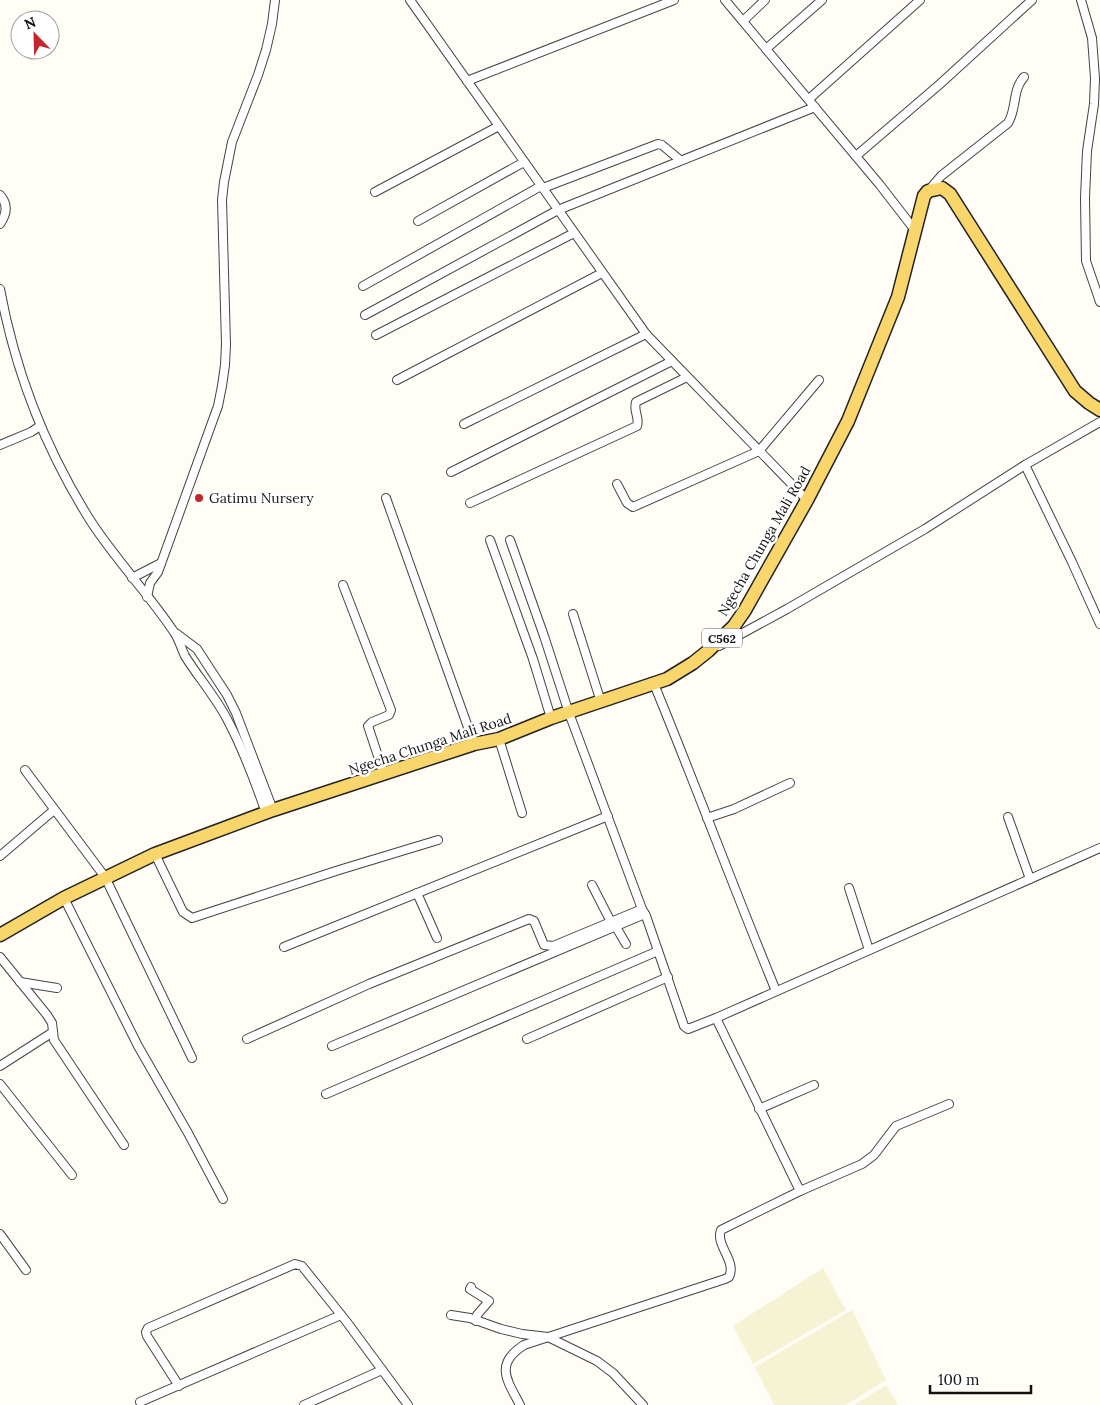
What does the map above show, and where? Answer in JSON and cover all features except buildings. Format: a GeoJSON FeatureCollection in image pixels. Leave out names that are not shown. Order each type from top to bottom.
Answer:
{"type":"FeatureCollection","features":[{"type":"Feature","properties":{"kind":"main road"},"geometry":{"type":"LineString","coordinates":[[928,191],[942,188],[950,194],[1075,391],[1100,410]]}},
{"type":"Feature","properties":{"kind":"main road","name":"Ngecha Chunga Mali Road"},"geometry":{"type":"LineString","coordinates":[[0,935],[64,898],[155,854],[269,812],[474,744],[499,739],[551,718],[654,684],[686,668],[708,651],[734,626],[745,610],[807,500],[848,421],[898,298],[914,230],[924,196],[928,191]]}},
{"type":"Feature","properties":{"kind":"street"},"geometry":{"type":"LineString","coordinates":[[147,597],[150,583],[158,572],[213,420],[222,386],[226,344],[223,191],[232,142],[258,76],[266,50],[272,24],[274,0]]}},
{"type":"Feature","properties":{"kind":"street"},"geometry":{"type":"LineString","coordinates":[[410,0],[646,334],[807,500]]}},
{"type":"Feature","properties":{"kind":"street"},"geometry":{"type":"LineString","coordinates":[[467,81],[674,0]]}},
{"type":"Feature","properties":{"kind":"street"},"geometry":{"type":"LineString","coordinates":[[725,0],[856,156],[914,230]]}},
{"type":"Feature","properties":{"kind":"street"},"geometry":{"type":"LineString","coordinates":[[743,21],[765,0]]}},
{"type":"Feature","properties":{"kind":"street"},"geometry":{"type":"LineString","coordinates":[[766,49],[822,0]]}},
{"type":"Feature","properties":{"kind":"street"},"geometry":{"type":"LineString","coordinates":[[809,99],[920,0]]}},
{"type":"Feature","properties":{"kind":"street"},"geometry":{"type":"LineString","coordinates":[[856,156],[940,84],[1032,0]]}},
{"type":"Feature","properties":{"kind":"street"},"geometry":{"type":"LineString","coordinates":[[1081,0],[1092,38],[1096,78],[1087,151],[1084,215],[1086,261],[1100,302]]}},
{"type":"Feature","properties":{"kind":"street"},"geometry":{"type":"LineString","coordinates":[[928,191],[941,176],[1010,121],[1017,88],[1019,82],[1024,77]]}},
{"type":"Feature","properties":{"kind":"street"},"geometry":{"type":"LineString","coordinates":[[365,315],[558,210],[815,107]]}},
{"type":"Feature","properties":{"kind":"street"},"geometry":{"type":"LineString","coordinates":[[375,192],[499,126]]}},
{"type":"Feature","properties":{"kind":"street"},"geometry":{"type":"LineString","coordinates":[[363,286],[542,187],[658,144],[662,145],[680,160]]}},
{"type":"Feature","properties":{"kind":"street"},"geometry":{"type":"LineString","coordinates":[[418,221],[524,162]]}},
{"type":"Feature","properties":{"kind":"street"},"geometry":{"type":"LineString","coordinates":[[0,195],[6,205],[4,218],[0,224]]}},
{"type":"Feature","properties":{"kind":"street"},"geometry":{"type":"LineString","coordinates":[[376,335],[574,233]]}},
{"type":"Feature","properties":{"kind":"street"},"geometry":{"type":"LineString","coordinates":[[397,380],[602,273]]}},
{"type":"Feature","properties":{"kind":"street"},"geometry":{"type":"LineString","coordinates":[[0,289],[17,358],[40,426],[54,457],[90,520],[175,633],[185,656],[210,690],[227,718],[269,812]]}},
{"type":"Feature","properties":{"kind":"street"},"geometry":{"type":"LineString","coordinates":[[464,424],[646,334]]}},
{"type":"Feature","properties":{"kind":"street"},"geometry":{"type":"LineString","coordinates":[[451,472],[672,361]]}},
{"type":"Feature","properties":{"kind":"street"},"geometry":{"type":"LineString","coordinates":[[470,503],[637,426],[638,420],[634,408],[636,402],[687,377]]}},
{"type":"Feature","properties":{"kind":"street"},"geometry":{"type":"LineString","coordinates":[[617,484],[627,503],[634,507],[759,451],[819,380]]}},
{"type":"Feature","properties":{"kind":"street"},"geometry":{"type":"LineString","coordinates":[[708,651],[787,609],[925,529],[1025,465],[1100,422]]}},
{"type":"Feature","properties":{"kind":"street"},"geometry":{"type":"LineString","coordinates":[[0,445],[31,432],[40,426]]}},
{"type":"Feature","properties":{"kind":"street"},"geometry":{"type":"LineString","coordinates":[[1025,465],[1100,624]]}},
{"type":"Feature","properties":{"kind":"street"},"geometry":{"type":"LineString","coordinates":[[386,498],[474,744]]}},
{"type":"Feature","properties":{"kind":"street"},"geometry":{"type":"LineString","coordinates":[[490,540],[533,659],[551,718]]}},
{"type":"Feature","properties":{"kind":"street"},"geometry":{"type":"LineString","coordinates":[[510,540],[544,636],[568,713],[686,1028],[690,1029],[716,1018],[1100,848]]}},
{"type":"Feature","properties":{"kind":"street"},"geometry":{"type":"LineString","coordinates":[[132,578],[160,563]]}},
{"type":"Feature","properties":{"kind":"street"},"geometry":{"type":"LineString","coordinates":[[343,585],[392,710],[389,715],[372,722],[368,726],[384,774]]}},
{"type":"Feature","properties":{"kind":"street"},"geometry":{"type":"LineString","coordinates":[[573,614],[601,702]]}},
{"type":"Feature","properties":{"kind":"street"},"geometry":{"type":"LineString","coordinates":[[175,633],[197,649],[236,712],[269,812]]}},
{"type":"Feature","properties":{"kind":"street"},"geometry":{"type":"LineString","coordinates":[[654,684],[776,991]]}},
{"type":"Feature","properties":{"kind":"street"},"geometry":{"type":"LineString","coordinates":[[499,739],[522,813]]}},
{"type":"Feature","properties":{"kind":"street"},"geometry":{"type":"LineString","coordinates":[[25,770],[105,877],[192,1058]]}},
{"type":"Feature","properties":{"kind":"street"},"geometry":{"type":"LineString","coordinates":[[707,818],[734,809],[790,783]]}},
{"type":"Feature","properties":{"kind":"street"},"geometry":{"type":"LineString","coordinates":[[0,856],[54,810]]}},
{"type":"Feature","properties":{"kind":"street"},"geometry":{"type":"LineString","coordinates":[[284,947],[608,816]]}},
{"type":"Feature","properties":{"kind":"street"},"geometry":{"type":"LineString","coordinates":[[1008,817],[1030,878]]}},
{"type":"Feature","properties":{"kind":"street"},"geometry":{"type":"LineString","coordinates":[[155,854],[183,912],[192,918],[438,840]]}},
{"type":"Feature","properties":{"kind":"street"},"geometry":{"type":"LineString","coordinates":[[592,885],[626,944]]}},
{"type":"Feature","properties":{"kind":"street"},"geometry":{"type":"LineString","coordinates":[[849,888],[869,950]]}},
{"type":"Feature","properties":{"kind":"street"},"geometry":{"type":"LineString","coordinates":[[417,893],[438,938]]}},
{"type":"Feature","properties":{"kind":"street"},"geometry":{"type":"LineString","coordinates":[[64,898],[138,1046],[223,1199]]}},
{"type":"Feature","properties":{"kind":"street"},"geometry":{"type":"LineString","coordinates":[[332,1046],[644,912]]}},
{"type":"Feature","properties":{"kind":"street"},"geometry":{"type":"LineString","coordinates":[[247,1039],[369,984],[529,919],[534,921],[544,945],[547,947],[614,925]]}},
{"type":"Feature","properties":{"kind":"street"},"geometry":{"type":"LineString","coordinates":[[326,1094],[658,951]]}},
{"type":"Feature","properties":{"kind":"street"},"geometry":{"type":"LineString","coordinates":[[0,957],[50,1019],[54,1040],[124,1145]]}},
{"type":"Feature","properties":{"kind":"street"},"geometry":{"type":"LineString","coordinates":[[528,1038],[668,977]]}},
{"type":"Feature","properties":{"kind":"street"},"geometry":{"type":"LineString","coordinates":[[20,982],[56,988]]}},
{"type":"Feature","properties":{"kind":"street"},"geometry":{"type":"LineString","coordinates":[[716,1018],[800,1191]]}},
{"type":"Feature","properties":{"kind":"street"},"geometry":{"type":"LineString","coordinates":[[0,1066],[53,1032]]}},
{"type":"Feature","properties":{"kind":"street"},"geometry":{"type":"LineString","coordinates":[[0,1084],[72,1175]]}},
{"type":"Feature","properties":{"kind":"street"},"geometry":{"type":"LineString","coordinates":[[759,1108],[814,1085]]}},
{"type":"Feature","properties":{"kind":"street"},"geometry":{"type":"LineString","coordinates":[[520,1405],[508,1383],[506,1372],[508,1358],[512,1353],[524,1345],[725,1279],[729,1276],[731,1270],[720,1237],[721,1230],[800,1191],[862,1164],[874,1155],[896,1126],[948,1104]]}},
{"type":"Feature","properties":{"kind":"street"},"geometry":{"type":"LineString","coordinates":[[0,1234],[26,1270]]}},
{"type":"Feature","properties":{"kind":"street"},"geometry":{"type":"LineString","coordinates":[[179,1386],[147,1336],[148,1328],[292,1264],[302,1266],[341,1314],[408,1405]]}},
{"type":"Feature","properties":{"kind":"street"},"geometry":{"type":"LineString","coordinates":[[471,1287],[470,1289],[489,1301],[477,1315],[476,1321]]}},
{"type":"Feature","properties":{"kind":"street"},"geometry":{"type":"LineString","coordinates":[[140,1402],[341,1314]]}},
{"type":"Feature","properties":{"kind":"street"},"geometry":{"type":"LineString","coordinates":[[451,1315],[470,1318],[522,1334],[548,1337],[598,1362],[613,1373],[643,1405]]}},
{"type":"Feature","properties":{"kind":"street"},"geometry":{"type":"LineString","coordinates":[[304,1405],[382,1370]]}},
{"type":"Feature","properties":{"kind":"shaded area"},"geometry":{"type":"Polygon","coordinates":[[[823,1268],[846,1310],[753,1364],[733,1326],[823,1268]]]}},
{"type":"Feature","properties":{"kind":"shaded area"},"geometry":{"type":"Polygon","coordinates":[[[852,1310],[886,1380],[846,1405],[774,1405],[755,1367],[852,1310]]]}},
{"type":"Feature","properties":{"kind":"shaded area"},"geometry":{"type":"Polygon","coordinates":[[[886,1385],[898,1405],[854,1405],[886,1385]]]}},
{"type":"Feature","properties":{"kind":"place","name":"Gatimu Nursery"},"geometry":{"type":"Point","coordinates":[199,498]}}]}
